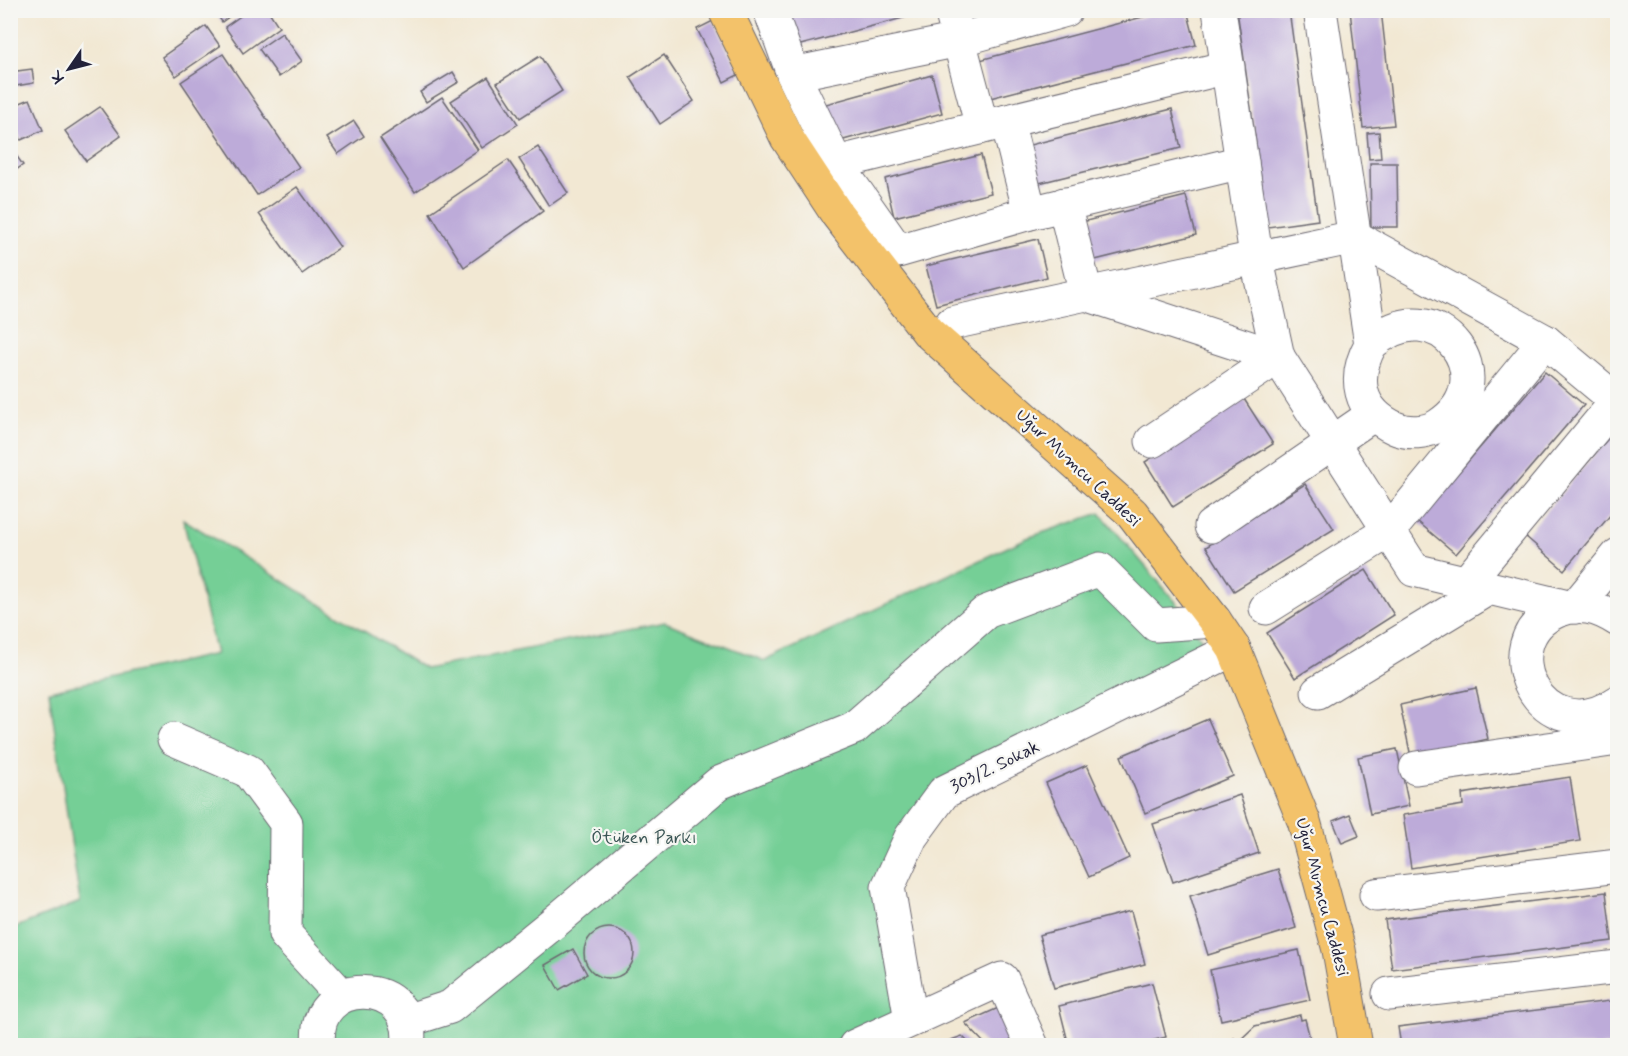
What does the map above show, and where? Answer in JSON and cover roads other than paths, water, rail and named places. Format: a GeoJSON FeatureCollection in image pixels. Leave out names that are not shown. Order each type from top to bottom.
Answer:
{"type":"FeatureCollection","features":[{"type":"Feature","properties":{"kind":"main road","name":"Uğur Mumcu Caddesi"},"geometry":{"type":"LineString","coordinates":[[725,10],[787,138],[837,214],[928,332],[1132,513],[1215,621],[1234,650],[1304,821],[1339,950],[1353,1043]]}},
{"type":"Feature","properties":{"kind":"street"},"geometry":{"type":"LineString","coordinates":[[770,10],[793,74],[836,163],[898,251],[1064,204],[1242,162]]}},
{"type":"Feature","properties":{"kind":"street"},"geometry":{"type":"LineString","coordinates":[[793,74],[955,25],[1066,10]]}},
{"type":"Feature","properties":{"kind":"street"},"geometry":{"type":"LineString","coordinates":[[1219,10],[1256,256],[1278,357],[1414,570],[1596,612]]}},
{"type":"Feature","properties":{"kind":"street"},"geometry":{"type":"LineString","coordinates":[[1320,10],[1371,344]]}},
{"type":"Feature","properties":{"kind":"street"},"geometry":{"type":"LineString","coordinates":[[955,25],[1030,213]]}},
{"type":"Feature","properties":{"kind":"street"},"geometry":{"type":"LineString","coordinates":[[836,163],[1228,68]]}},
{"type":"Feature","properties":{"kind":"street"},"geometry":{"type":"LineString","coordinates":[[1064,204],[1086,294]]}},
{"type":"Feature","properties":{"kind":"street"},"geometry":{"type":"LineString","coordinates":[[952,323],[1256,256],[1355,237],[1545,341],[1617,401],[1477,586],[1318,692]]}},
{"type":"Feature","properties":{"kind":"street"},"geometry":{"type":"LineString","coordinates":[[1086,294],[1278,357]]}},
{"type":"Feature","properties":{"kind":"street"},"geometry":{"type":"LineString","coordinates":[[1417,325],[1433,328],[1448,337],[1459,350],[1466,367],[1467,385],[1462,403],[1460,426],[1417,432],[1398,430],[1382,422],[1369,409],[1362,393],[1360,376],[1363,359],[1371,344],[1384,333],[1400,326],[1417,325]]}},
{"type":"Feature","properties":{"kind":"street"},"geometry":{"type":"LineString","coordinates":[[1266,608],[1389,531],[1460,426],[1545,341]]}},
{"type":"Feature","properties":{"kind":"street"},"geometry":{"type":"LineString","coordinates":[[1152,441],[1278,357]]}},
{"type":"Feature","properties":{"kind":"street"},"geometry":{"type":"LineString","coordinates":[[1211,526],[1374,414]]}},
{"type":"Feature","properties":{"kind":"street"},"geometry":{"type":"LineString","coordinates":[[1596,612],[1617,555]]}},
{"type":"Feature","properties":{"kind":"street"},"geometry":{"type":"LineString","coordinates":[[319,1046],[318,1034],[321,1019],[330,1006],[342,996],[357,991],[372,992],[387,997],[399,1008],[407,1033],[450,1006],[557,920],[719,783],[854,728],[986,612],[1100,569],[1156,625],[1215,621]]}},
{"type":"Feature","properties":{"kind":"street"},"geometry":{"type":"LineString","coordinates":[[1546,750],[1535,694],[1527,678],[1525,660],[1528,642],[1537,626],[1551,614],[1596,612]]}},
{"type":"Feature","properties":{"kind":"street","name":"303/2. Sokak"},"geometry":{"type":"LineString","coordinates":[[911,1020],[888,887],[911,837],[944,792],[1234,650]]}},
{"type":"Feature","properties":{"kind":"street"},"geometry":{"type":"LineString","coordinates":[[1535,694],[1549,707],[1565,715],[1584,717],[1601,713],[1617,703]]}},
{"type":"Feature","properties":{"kind":"street"},"geometry":{"type":"LineString","coordinates":[[174,739],[248,771],[286,823],[285,934],[342,996]]}},
{"type":"Feature","properties":{"kind":"street"},"geometry":{"type":"LineString","coordinates":[[1416,768],[1617,739]]}},
{"type":"Feature","properties":{"kind":"street"},"geometry":{"type":"LineString","coordinates":[[1376,895],[1617,866]]}},
{"type":"Feature","properties":{"kind":"street"},"geometry":{"type":"LineString","coordinates":[[1389,994],[1617,967]]}},
{"type":"Feature","properties":{"kind":"street"},"geometry":{"type":"LineString","coordinates":[[855,1046],[1002,979],[1032,1046]]}},
{"type":"Feature","properties":{"kind":"park label","name":"Ötüken Parkı"},"geometry":{"type":"Point","coordinates":[644,838]}}]}
